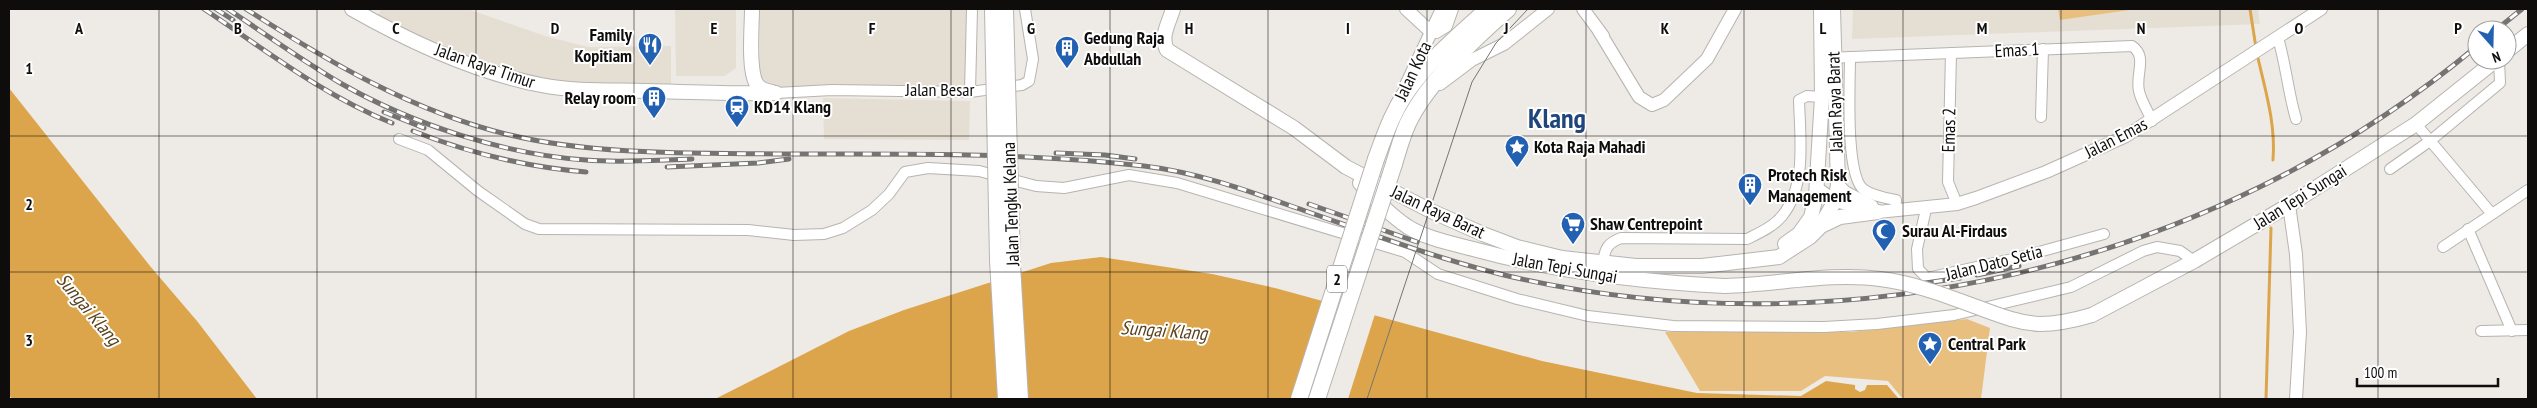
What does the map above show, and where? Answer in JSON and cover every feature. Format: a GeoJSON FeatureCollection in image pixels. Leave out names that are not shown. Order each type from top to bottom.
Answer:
{"type":"FeatureCollection","features":[{"type":"Feature","properties":{"kind":"highway","name":"Jalan Tengku Kelana"},"geometry":{"type":"LineString","coordinates":[[993,9],[998,260],[1006,399]]}},
{"type":"Feature","properties":{"kind":"highway","name":"Jalan Tengku Kelana"},"geometry":{"type":"LineString","coordinates":[[1005,9],[1012,255],[1020,399]]}},
{"type":"Feature","properties":{"kind":"highway","name":"2"},"geometry":{"type":"LineString","coordinates":[[1299,399],[1376,158],[1395,110],[1420,77],[1450,44],[1488,9]]}},
{"type":"Feature","properties":{"kind":"highway","name":"2"},"geometry":{"type":"LineString","coordinates":[[1317,399],[1411,116],[1428,92],[1465,49],[1508,9]]}},
{"type":"Feature","properties":{"kind":"main road","name":"Jalan Raya Timur"},"geometry":{"type":"LineString","coordinates":[[352,9],[387,29],[458,60],[504,77],[540,85],[586,90],[730,94],[776,93]]}},
{"type":"Feature","properties":{"kind":"main road"},"geometry":{"type":"LineString","coordinates":[[752,9],[755,82],[760,88],[776,93]]}},
{"type":"Feature","properties":{"kind":"main road","name":"Jalan Raya Barat"},"geometry":{"type":"LineString","coordinates":[[1173,9],[1164,36],[1167,50],[1294,128],[1346,167],[1418,205],[1517,248],[1562,258],[1636,266],[1702,266],[1779,258],[1810,238],[1819,228],[1835,201],[1838,184],[1836,127],[1821,9]]}},
{"type":"Feature","properties":{"kind":"main road","name":"Jalan Raya Barat"},"geometry":{"type":"LineString","coordinates":[[1746,262],[1785,244],[1799,234],[1811,217],[1817,188],[1822,97],[1833,9]]}},
{"type":"Feature","properties":{"kind":"main road"},"geometry":{"type":"LineString","coordinates":[[2517,43],[2528,34]]}},
{"type":"Feature","properties":{"kind":"main road"},"geometry":{"type":"LineString","coordinates":[[730,94],[746,87],[753,66]]}},
{"type":"Feature","properties":{"kind":"main road","name":"Jalan Tepi Sungai"},"geometry":{"type":"LineString","coordinates":[[1346,167],[1381,205],[1409,228],[1455,244],[1529,264],[1656,282],[1725,286],[1756,286],[1848,277],[1880,279],[1920,287],[2008,319],[2024,322],[2055,323],[2092,315],[2194,261],[2284,208],[2416,124],[2484,70]]}},
{"type":"Feature","properties":{"kind":"main road"},"geometry":{"type":"LineString","coordinates":[[1817,163],[1824,182],[1831,179],[1836,127]]}},
{"type":"Feature","properties":{"kind":"main road"},"geometry":{"type":"LineString","coordinates":[[1409,228],[1418,205]]}},
{"type":"Feature","properties":{"kind":"main road"},"geometry":{"type":"LineString","coordinates":[[1819,228],[1840,217],[1887,212]]}},
{"type":"Feature","properties":{"kind":"street"},"geometry":{"type":"LineString","coordinates":[[970,92],[972,9]]}},
{"type":"Feature","properties":{"kind":"street","name":"Jalan Besar"},"geometry":{"type":"LineString","coordinates":[[776,93],[832,90],[970,92],[1022,85],[1029,81],[1033,59],[1025,9]]}},
{"type":"Feature","properties":{"kind":"street","name":"Jalan Kota"},"geometry":{"type":"LineString","coordinates":[[1406,9],[1431,32],[1436,32],[1446,26],[1452,9]]}},
{"type":"Feature","properties":{"kind":"street","name":"Jalan Kota"},"geometry":{"type":"LineString","coordinates":[[1395,110],[1442,9]]}},
{"type":"Feature","properties":{"kind":"street"},"geometry":{"type":"LineString","coordinates":[[1428,92],[1472,60],[1508,42],[1548,9]]}},
{"type":"Feature","properties":{"kind":"street"},"geometry":{"type":"LineString","coordinates":[[1583,9],[1599,31],[1639,97],[1650,104],[1664,100],[1707,59],[1735,9]]}},
{"type":"Feature","properties":{"kind":"street","name":"Jalan Emas"},"geometry":{"type":"LineString","coordinates":[[1817,188],[1835,201],[1887,212],[1957,204],[2046,172],[2126,136],[2152,121],[2321,9]]}},
{"type":"Feature","properties":{"kind":"street"},"geometry":{"type":"LineString","coordinates":[[1417,20],[1424,36],[1424,48]]}},
{"type":"Feature","properties":{"kind":"street"},"geometry":{"type":"LineString","coordinates":[[2278,38],[2286,64],[2288,92],[2296,119]]}},
{"type":"Feature","properties":{"kind":"street","name":"Emas 1"},"geometry":{"type":"LineString","coordinates":[[1827,58],[1902,53],[2132,46],[2138,50],[2141,56],[2139,90],[2152,121]]}},
{"type":"Feature","properties":{"kind":"street"},"geometry":{"type":"LineString","coordinates":[[2041,117],[2043,49]]}},
{"type":"Feature","properties":{"kind":"street","name":"Emas 2"},"geometry":{"type":"LineString","coordinates":[[1950,53],[1948,182],[1957,204]]}},
{"type":"Feature","properties":{"kind":"street"},"geometry":{"type":"LineString","coordinates":[[1850,56],[1852,158],[1855,176],[1863,188],[1871,194],[1896,200],[1887,212]]}},
{"type":"Feature","properties":{"kind":"street"},"geometry":{"type":"LineString","coordinates":[[2390,170],[2430,141],[2500,83],[2498,70]]}},
{"type":"Feature","properties":{"kind":"street","name":"Jalan Raya Barat"},"geometry":{"type":"LineString","coordinates":[[1603,262],[1605,249],[1612,241],[1621,238],[1747,239],[1764,231],[1782,216],[1796,193],[1800,141],[1799,100],[1807,96],[1822,97]]}},
{"type":"Feature","properties":{"kind":"street"},"geometry":{"type":"LineString","coordinates":[[2416,124],[2492,214]]}},
{"type":"Feature","properties":{"kind":"street"},"geometry":{"type":"LineString","coordinates":[[400,139],[428,150],[478,191],[525,224],[539,229],[748,230],[794,235],[824,234],[843,228],[872,210],[889,194],[905,172],[928,168],[979,171],[1036,186],[1064,188],[1130,175],[1177,183],[1405,252],[1438,274],[1517,299],[1588,316],[1673,326],[1817,327],[1877,324],[1938,317],[2071,287],[2143,251],[2157,247],[2180,251],[2194,261]]}},
{"type":"Feature","properties":{"kind":"street","name":"Jalan Emas"},"geometry":{"type":"LineString","coordinates":[[1838,184],[1845,192],[1887,212]]}},
{"type":"Feature","properties":{"kind":"street"},"geometry":{"type":"LineString","coordinates":[[2443,247],[2528,190]]}},
{"type":"Feature","properties":{"kind":"street","name":"Jalan Dato Setia"},"geometry":{"type":"LineString","coordinates":[[1926,208],[1917,249],[1918,270],[1927,278],[2017,258],[2104,234]]}},
{"type":"Feature","properties":{"kind":"street"},"geometry":{"type":"LineString","coordinates":[[2284,208],[2296,254],[2300,332],[2296,399]]}},
{"type":"Feature","properties":{"kind":"street"},"geometry":{"type":"LineString","coordinates":[[2468,229],[2512,331]]}},
{"type":"Feature","properties":{"kind":"street"},"geometry":{"type":"LineString","coordinates":[[2481,331],[2528,330]]}},
{"type":"Feature","properties":{"kind":"shaded area"},"geometry":{"type":"Polygon","coordinates":[[[381,9],[468,9],[545,36],[588,47],[671,46],[671,86],[564,83],[505,71],[391,25],[377,17],[381,9]]]}},
{"type":"Feature","properties":{"kind":"shaded area"},"geometry":{"type":"Polygon","coordinates":[[[675,9],[736,9],[736,68],[725,76],[676,76],[675,9]]]}},
{"type":"Feature","properties":{"kind":"shaded area"},"geometry":{"type":"Polygon","coordinates":[[[759,9],[974,9],[976,87],[764,87],[760,82],[759,9]]]}},
{"type":"Feature","properties":{"kind":"shaded area"},"geometry":{"type":"Polygon","coordinates":[[[1853,9],[2258,9],[2260,24],[1852,39],[1853,9]]]}},
{"type":"Feature","properties":{"kind":"shaded area"},"geometry":{"type":"Polygon","coordinates":[[[2058,9],[2136,9],[2060,20],[2058,9]]]}},
{"type":"Feature","properties":{"kind":"shaded area"},"geometry":{"type":"Polygon","coordinates":[[[823,98],[970,101],[969,140],[824,139],[823,98]]]}},
{"type":"Feature","properties":{"kind":"shaded area"},"geometry":{"type":"Polygon","coordinates":[[[1967,319],[1990,328],[1981,399],[1903,399],[1888,381],[1825,376],[1801,391],[1700,391],[1665,332],[1851,332],[1967,319]]]}},
{"type":"Feature","properties":{"kind":"water","name":"Sungai Klang"},"geometry":{"type":"Polygon","coordinates":[[[9,88],[150,266],[197,321],[257,399],[12,399],[9,395],[9,88]]]}},
{"type":"Feature","properties":{"kind":"water","name":"Sungai Klang"},"geometry":{"type":"Polygon","coordinates":[[[1101,257],[1212,274],[1275,288],[1542,361],[1697,393],[1801,396],[1826,381],[1855,385],[1855,389],[1860,392],[1865,390],[1867,385],[1887,385],[1899,399],[715,399],[849,331],[904,310],[1051,263],[1101,257]]]}},
{"type":"Feature","properties":{"kind":"pier"},"geometry":{"type":"Polygon","coordinates":[[[1323,299],[1375,314],[1348,399],[1292,399],[1323,299]]]}},
{"type":"Feature","properties":{"kind":"waterway"},"geometry":{"type":"LineString","coordinates":[[2250,9],[2256,48]]}},
{"type":"Feature","properties":{"kind":"waterway"},"geometry":{"type":"LineString","coordinates":[[2257,54],[2273,133],[2273,160]]}},
{"type":"Feature","properties":{"kind":"waterway"},"geometry":{"type":"LineString","coordinates":[[2266,399],[2271,228]]}},
{"type":"Feature","properties":{"kind":"tram line"},"geometry":{"type":"LineString","coordinates":[[1367,399],[1472,82],[1496,43],[1528,9]]}},
{"type":"Feature","properties":{"kind":"railway"},"geometry":{"type":"LineString","coordinates":[[204,9],[318,86],[392,123]]}},
{"type":"Feature","properties":{"kind":"railway"},"geometry":{"type":"LineString","coordinates":[[216,9],[233,20]]}},
{"type":"Feature","properties":{"kind":"railway"},"geometry":{"type":"LineString","coordinates":[[228,9],[299,57],[369,99],[460,135],[524,152],[555,157],[612,161],[692,159]]}},
{"type":"Feature","properties":{"kind":"railway"},"geometry":{"type":"LineString","coordinates":[[246,9],[340,66],[406,99],[474,125],[542,142],[644,152],[1007,156],[1099,161],[1144,166],[1182,172],[1219,182],[1423,252],[1504,275],[1631,297],[1760,304],[1889,296],[2017,273],[2141,237],[2261,187],[2373,123],[2467,53]]}},
{"type":"Feature","properties":{"kind":"railway"},"geometry":{"type":"LineString","coordinates":[[2508,20],[2522,9]]}},
{"type":"Feature","properties":{"kind":"railway"},"geometry":{"type":"LineString","coordinates":[[384,112],[424,128]]}},
{"type":"Feature","properties":{"kind":"railway"},"geometry":{"type":"LineString","coordinates":[[413,131],[455,146],[519,163],[586,172]]}},
{"type":"Feature","properties":{"kind":"railway"},"geometry":{"type":"LineString","coordinates":[[1056,153],[1105,155],[1135,159]]}},
{"type":"Feature","properties":{"kind":"railway"},"geometry":{"type":"LineString","coordinates":[[667,167],[758,163],[789,159]]}},
{"type":"Feature","properties":{"kind":"railway"},"geometry":{"type":"LineString","coordinates":[[1309,204],[1417,242]]}},
{"type":"Feature","properties":{"kind":"railway"},"geometry":{"type":"LineString","coordinates":[[1977,275],[2019,266]]}},
{"type":"Feature","properties":{"kind":"railway"},"geometry":{"type":"LineString","coordinates":[[1898,287],[1960,278]]}},
{"type":"Feature","properties":{"kind":"place","name":"Family Kopitiam"},"geometry":{"type":"Point","coordinates":[650,66]}},
{"type":"Feature","properties":{"kind":"place","name":"Gedung Raja Abdullah"},"geometry":{"type":"Point","coordinates":[1067,69]}},
{"type":"Feature","properties":{"kind":"place","name":"Relay room"},"geometry":{"type":"Point","coordinates":[654,119]}},
{"type":"Feature","properties":{"kind":"place","name":"KD14 Klang"},"geometry":{"type":"Point","coordinates":[737,128]}},
{"type":"Feature","properties":{"kind":"place","name":"Kota Raja Mahadi"},"geometry":{"type":"Point","coordinates":[1517,168]}},
{"type":"Feature","properties":{"kind":"place","name":"Protech Risk Management"},"geometry":{"type":"Point","coordinates":[1750,206]}},
{"type":"Feature","properties":{"kind":"place","name":"Shaw Centrepoint"},"geometry":{"type":"Point","coordinates":[1573,245]}},
{"type":"Feature","properties":{"kind":"place","name":"Surau Al-Firdaus"},"geometry":{"type":"Point","coordinates":[1884,252]}},
{"type":"Feature","properties":{"kind":"place","name":"Central Park"},"geometry":{"type":"Point","coordinates":[1930,365]}},
{"type":"Feature","properties":{"kind":"district","name":"Klang"},"geometry":{"type":"Point","coordinates":[1557,118]}}]}
